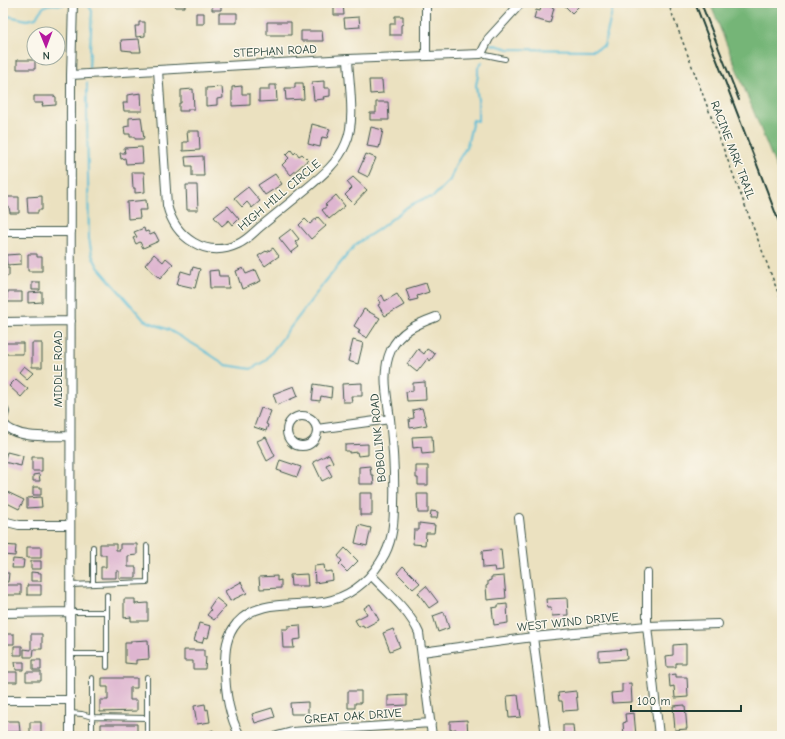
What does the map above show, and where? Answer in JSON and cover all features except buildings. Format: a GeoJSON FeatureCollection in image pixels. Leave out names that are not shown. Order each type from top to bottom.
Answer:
{"type":"FeatureCollection","features":[{"type":"Feature","properties":{"kind":"street","name":"MIDDLE ROAD"},"geometry":{"type":"LineString","coordinates":[[70,736],[71,75],[73,3]]}},
{"type":"Feature","properties":{"kind":"street"},"geometry":{"type":"LineString","coordinates":[[426,3],[426,56]]}},
{"type":"Feature","properties":{"kind":"street"},"geometry":{"type":"LineString","coordinates":[[481,54],[489,38],[521,3]]}},
{"type":"Feature","properties":{"kind":"street","name":"STEPHAN ROAD"},"geometry":{"type":"LineString","coordinates":[[71,75],[348,59],[481,54]]}},
{"type":"Feature","properties":{"kind":"street","name":"HIGH HILL CIRCLE"},"geometry":{"type":"LineString","coordinates":[[158,70],[167,205],[169,214],[178,231],[189,240],[201,246],[220,248],[234,245],[246,239],[327,171],[342,153],[347,142],[351,120],[348,59]]}},
{"type":"Feature","properties":{"kind":"street"},"geometry":{"type":"LineString","coordinates":[[3,232],[71,232]]}},
{"type":"Feature","properties":{"kind":"street","name":"BOBOLINK ROAD"},"geometry":{"type":"LineString","coordinates":[[240,736],[230,715],[225,686],[225,653],[234,626],[249,613],[262,608],[320,602],[337,598],[353,590],[371,575],[381,563],[391,538],[393,526],[395,477],[394,454],[385,380],[387,360],[391,350],[402,335],[410,328],[436,317]]}},
{"type":"Feature","properties":{"kind":"street"},"geometry":{"type":"LineString","coordinates":[[3,322],[71,321]]}},
{"type":"Feature","properties":{"kind":"street"},"geometry":{"type":"LineString","coordinates":[[3,406],[5,412],[3,418]]}},
{"type":"Feature","properties":{"kind":"street"},"geometry":{"type":"LineString","coordinates":[[317,430],[390,419]]}},
{"type":"Feature","properties":{"kind":"street"},"geometry":{"type":"LineString","coordinates":[[3,423],[8,429],[26,434],[38,436],[70,436]]}},
{"type":"Feature","properties":{"kind":"street"},"geometry":{"type":"LineString","coordinates":[[519,518],[546,736]]}},
{"type":"Feature","properties":{"kind":"street"},"geometry":{"type":"LineString","coordinates":[[3,521],[19,525],[70,525]]}},
{"type":"Feature","properties":{"kind":"street"},"geometry":{"type":"LineString","coordinates":[[648,573],[646,626],[659,736]]}},
{"type":"Feature","properties":{"kind":"street"},"geometry":{"type":"LineString","coordinates":[[371,575],[408,614],[419,633],[432,736]]}},
{"type":"Feature","properties":{"kind":"street"},"geometry":{"type":"LineString","coordinates":[[3,613],[70,612]]}},
{"type":"Feature","properties":{"kind":"street","name":"WEST WIND DRIVE"},"geometry":{"type":"LineString","coordinates":[[422,652],[533,637],[646,626],[718,624]]}},
{"type":"Feature","properties":{"kind":"street"},"geometry":{"type":"LineString","coordinates":[[3,700],[70,700]]}},
{"type":"Feature","properties":{"kind":"street","name":"GREAT OAK DRIVE"},"geometry":{"type":"LineString","coordinates":[[277,736],[292,732],[431,723]]}},
{"type":"Feature","properties":{"kind":"lane"},"geometry":{"type":"LineString","coordinates":[[481,54],[505,59]]}},
{"type":"Feature","properties":{"kind":"lane"},"geometry":{"type":"LineString","coordinates":[[70,585],[147,582],[147,546]]}},
{"type":"Feature","properties":{"kind":"lane"},"geometry":{"type":"LineString","coordinates":[[93,547],[93,584]]}},
{"type":"Feature","properties":{"kind":"lane"},"geometry":{"type":"LineString","coordinates":[[107,596],[107,667]]}},
{"type":"Feature","properties":{"kind":"lane"},"geometry":{"type":"LineString","coordinates":[[70,612],[107,612]]}},
{"type":"Feature","properties":{"kind":"lane"},"geometry":{"type":"LineString","coordinates":[[70,654],[107,654]]}},
{"type":"Feature","properties":{"kind":"lane"},"geometry":{"type":"LineString","coordinates":[[147,677],[147,736]]}},
{"type":"Feature","properties":{"kind":"lane"},"geometry":{"type":"LineString","coordinates":[[92,678],[92,736]]}},
{"type":"Feature","properties":{"kind":"lane"},"geometry":{"type":"LineString","coordinates":[[70,713],[92,717],[147,718]]}},
{"type":"Feature","properties":{"kind":"path","name":"RACINE MRK TRAIL"},"geometry":{"type":"LineString","coordinates":[[668,3],[782,303]]}},
{"type":"Feature","properties":{"kind":"green space"},"geometry":{"type":"Polygon","coordinates":[[[710,3],[782,3],[782,182],[710,3]]]}},
{"type":"Feature","properties":{"kind":"waterway"},"geometry":{"type":"LineString","coordinates":[[491,44],[509,49],[593,50],[604,46],[614,3]]}},
{"type":"Feature","properties":{"kind":"waterway"},"geometry":{"type":"LineString","coordinates":[[85,4],[89,6],[92,11],[89,68]]}},
{"type":"Feature","properties":{"kind":"waterway"},"geometry":{"type":"LineString","coordinates":[[3,15],[27,20],[36,18],[41,9],[46,5],[63,5]]}},
{"type":"Feature","properties":{"kind":"waterway"},"geometry":{"type":"LineString","coordinates":[[87,83],[89,239],[92,255],[98,267],[144,320],[169,330],[226,365],[251,369],[265,361],[356,244],[379,229],[407,207],[423,199],[433,197],[450,180],[456,164],[467,146],[473,120],[478,121],[476,85],[478,67],[482,62]]}},
{"type":"Feature","properties":{"kind":"railway"},"geometry":{"type":"LineString","coordinates":[[695,3],[782,230]]}},
{"type":"Feature","properties":{"kind":"railway"},"geometry":{"type":"LineString","coordinates":[[701,3],[739,100]]}}]}
